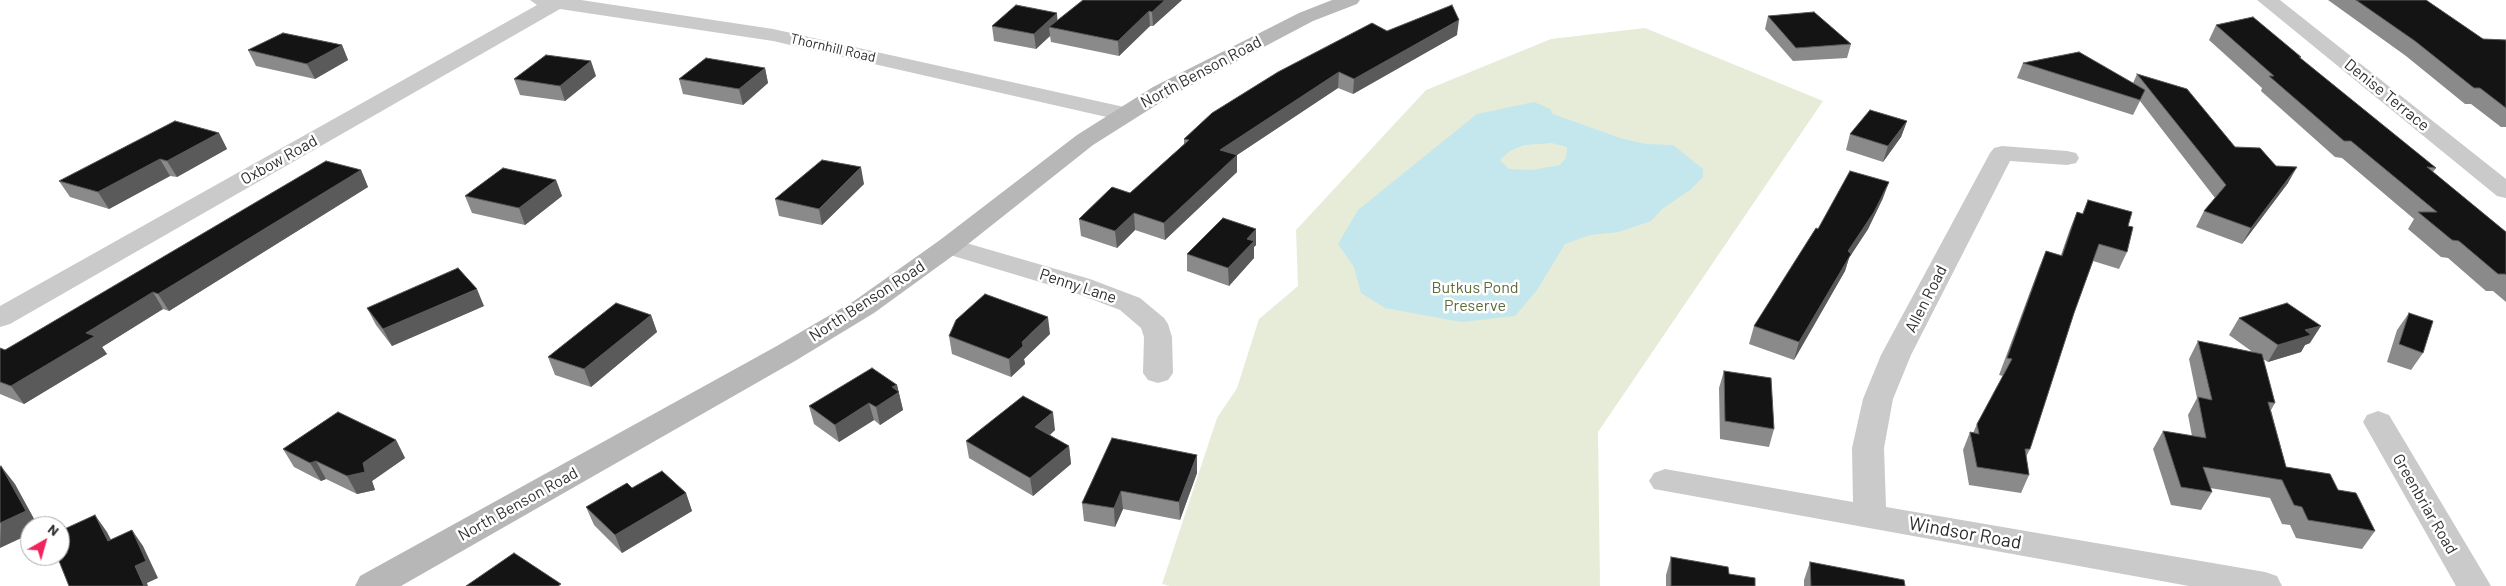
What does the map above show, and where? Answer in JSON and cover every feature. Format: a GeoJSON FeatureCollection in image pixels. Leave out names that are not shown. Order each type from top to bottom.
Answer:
{"type":"FeatureCollection","features":[{"type":"Feature","properties":{"kind":"main road","name":"North Benson Road"},"geometry":{"type":"LineString","coordinates":[[372,586],[785,354],[864,306],[949,246],[1043,171],[1124,114],[1228,56],[1306,17],[1350,0]]}},
{"type":"Feature","properties":{"kind":"street","name":"Denise Terrace"},"geometry":{"type":"LineString","coordinates":[[2267,0],[2506,191]]}},
{"type":"Feature","properties":{"kind":"street","name":"Thornhill Road"},"geometry":{"type":"LineString","coordinates":[[548,1],[773,35],[1124,114]]}},
{"type":"Feature","properties":{"kind":"street","name":"Oxbow Road"},"geometry":{"type":"LineString","coordinates":[[0,318],[548,1]]}},
{"type":"Feature","properties":{"kind":"street","name":"Allen Road"},"geometry":{"type":"LineString","coordinates":[[1870,516],[1868,448],[1878,399],[1896,355],[2002,153],[2066,158]]}},
{"type":"Feature","properties":{"kind":"street","name":"Penny Lane"},"geometry":{"type":"LineString","coordinates":[[949,246],[1080,285],[1130,304],[1154,324],[1158,337],[1158,373]]}},
{"type":"Feature","properties":{"kind":"street","name":"Greenbriar Road"},"geometry":{"type":"LineString","coordinates":[[2378,422],[2474,586]]}},
{"type":"Feature","properties":{"kind":"street","name":"Windsor Road"},"geometry":{"type":"LineString","coordinates":[[1665,481],[2265,586]]}},
{"type":"Feature","properties":{"kind":"green space","name":"Butkus Pond Preserve"},"geometry":{"type":"Polygon","coordinates":[[[1645,28],[1823,101],[1598,432],[1600,586],[1170,586],[1162,584],[1217,418],[1237,388],[1259,319],[1298,286],[1296,230],[1426,90],[1551,39],[1645,28]]]}},
{"type":"Feature","properties":{"kind":"water"},"geometry":{"type":"Polygon","coordinates":[[[1534,102],[1550,109],[1553,114],[1620,138],[1646,144],[1673,145],[1703,169],[1703,177],[1690,190],[1662,209],[1651,221],[1619,232],[1590,235],[1565,244],[1537,290],[1515,316],[1461,322],[1385,308],[1361,293],[1354,267],[1338,244],[1358,210],[1477,114],[1534,102]],[[1552,143],[1524,145],[1510,151],[1500,160],[1509,169],[1532,170],[1560,165],[1566,158],[1567,147],[1552,143]]]}},
{"type":"Feature","properties":{"kind":"building"},"geometry":{"type":"Polygon","coordinates":[[[1083,0],[1165,0],[1152,12],[1149,11],[1118,41],[1049,27],[1083,0]]]}},
{"type":"Feature","properties":{"kind":"building"},"geometry":{"type":"Polygon","coordinates":[[[2356,0],[2426,0],[2483,39],[2506,40],[2506,108],[2480,88],[2474,88],[2415,41],[2356,0]]]}},
{"type":"Feature","properties":{"kind":"building"},"geometry":{"type":"Polygon","coordinates":[[[1016,5],[1057,13],[1034,34],[992,26],[1016,5]]]}},
{"type":"Feature","properties":{"kind":"building"},"geometry":{"type":"Polygon","coordinates":[[[1452,5],[1459,20],[1354,79],[1339,72],[1220,150],[1237,155],[1164,223],[1134,213],[1115,231],[1079,219],[1112,187],[1130,193],[1189,140],[1184,139],[1212,113],[1278,72],[1372,23],[1387,31],[1452,5]]]}},
{"type":"Feature","properties":{"kind":"building"},"geometry":{"type":"Polygon","coordinates":[[[1814,12],[1851,44],[1796,48],[1768,16],[1814,12]]]}},
{"type":"Feature","properties":{"kind":"building"},"geometry":{"type":"Polygon","coordinates":[[[2253,17],[2301,57],[2299,57],[2436,168],[2427,167],[2506,232],[2506,275],[2498,274],[2459,241],[2452,240],[2418,212],[2437,212],[2351,141],[2344,141],[2269,76],[2274,76],[2216,25],[2253,17]]]}},
{"type":"Feature","properties":{"kind":"building"},"geometry":{"type":"Polygon","coordinates":[[[283,33],[342,45],[307,64],[248,50],[283,33]]]}},
{"type":"Feature","properties":{"kind":"building"},"geometry":{"type":"Polygon","coordinates":[[[2079,52],[2145,90],[2140,100],[2023,63],[2079,52]]]}},
{"type":"Feature","properties":{"kind":"building"},"geometry":{"type":"Polygon","coordinates":[[[546,55],[591,61],[560,86],[514,79],[546,55]]]}},
{"type":"Feature","properties":{"kind":"building"},"geometry":{"type":"Polygon","coordinates":[[[706,58],[765,68],[739,89],[679,79],[706,58]]]}},
{"type":"Feature","properties":{"kind":"building"},"geometry":{"type":"Polygon","coordinates":[[[2137,74],[2187,89],[2235,147],[2260,148],[2276,166],[2297,167],[2251,228],[2204,211],[2226,185],[2137,74]]]}},
{"type":"Feature","properties":{"kind":"building"},"geometry":{"type":"Polygon","coordinates":[[[1870,110],[1907,121],[1888,146],[1850,134],[1870,110]]]}},
{"type":"Feature","properties":{"kind":"building"},"geometry":{"type":"Polygon","coordinates":[[[175,121],[219,133],[167,161],[160,159],[98,192],[59,181],[175,121]]]}},
{"type":"Feature","properties":{"kind":"building"},"geometry":{"type":"Polygon","coordinates":[[[822,160],[861,167],[819,209],[775,199],[822,160]]]}},
{"type":"Feature","properties":{"kind":"building"},"geometry":{"type":"Polygon","coordinates":[[[326,161],[361,170],[158,294],[153,292],[86,333],[95,336],[11,386],[0,382],[0,348],[5,350],[326,161]]]}},
{"type":"Feature","properties":{"kind":"building"},"geometry":{"type":"Polygon","coordinates":[[[503,168],[556,180],[519,208],[465,196],[503,168]]]}},
{"type":"Feature","properties":{"kind":"building"},"geometry":{"type":"Polygon","coordinates":[[[1850,171],[1889,182],[1874,212],[1848,251],[1851,254],[1799,342],[1754,326],[1816,228],[1818,229],[1850,171]]]}},
{"type":"Feature","properties":{"kind":"building"},"geometry":{"type":"Polygon","coordinates":[[[2088,200],[2132,212],[2128,226],[2133,227],[2127,252],[2099,244],[2074,313],[2030,449],[2025,449],[2029,475],[1977,467],[1970,432],[1979,434],[1977,424],[2012,359],[2007,358],[2046,251],[2062,256],[2077,212],[2083,214],[2088,200]]]}},
{"type":"Feature","properties":{"kind":"building"},"geometry":{"type":"Polygon","coordinates":[[[1223,218],[1256,229],[1247,239],[1254,241],[1228,268],[1187,254],[1223,218]]]}},
{"type":"Feature","properties":{"kind":"building"},"geometry":{"type":"Polygon","coordinates":[[[458,268],[477,289],[383,329],[367,308],[458,268]]]}},
{"type":"Feature","properties":{"kind":"building"},"geometry":{"type":"Polygon","coordinates":[[[985,294],[1048,317],[1022,342],[1023,346],[1009,359],[949,336],[956,320],[985,294]]]}},
{"type":"Feature","properties":{"kind":"building"},"geometry":{"type":"Polygon","coordinates":[[[616,303],[651,315],[584,369],[548,357],[616,303]]]}},
{"type":"Feature","properties":{"kind":"building"},"geometry":{"type":"Polygon","coordinates":[[[2287,303],[2321,326],[2305,330],[2311,335],[2278,345],[2239,318],[2287,303]]]}},
{"type":"Feature","properties":{"kind":"building"},"geometry":{"type":"Polygon","coordinates":[[[2409,313],[2433,321],[2423,353],[2399,344],[2409,313]]]}},
{"type":"Feature","properties":{"kind":"building"},"geometry":{"type":"Polygon","coordinates":[[[2198,341],[2262,354],[2275,403],[2268,402],[2286,467],[2330,474],[2338,490],[2356,493],[2375,531],[2308,520],[2302,507],[2294,505],[2282,480],[2203,467],[2212,492],[2181,487],[2163,431],[2206,438],[2198,397],[2212,400],[2198,341]]]}},
{"type":"Feature","properties":{"kind":"building"},"geometry":{"type":"Polygon","coordinates":[[[872,368],[897,385],[892,387],[899,392],[876,407],[869,403],[835,425],[809,406],[872,368]]]}},
{"type":"Feature","properties":{"kind":"building"},"geometry":{"type":"Polygon","coordinates":[[[1724,371],[1771,378],[1774,429],[1725,421],[1724,371]]]}},
{"type":"Feature","properties":{"kind":"building"},"geometry":{"type":"Polygon","coordinates":[[[1023,396],[1053,412],[1035,427],[1069,446],[1030,478],[966,441],[1023,396]]]}},
{"type":"Feature","properties":{"kind":"building"},"geometry":{"type":"Polygon","coordinates":[[[338,412],[396,440],[363,463],[365,472],[347,476],[316,461],[310,463],[283,449],[338,412]]]}},
{"type":"Feature","properties":{"kind":"building"},"geometry":{"type":"Polygon","coordinates":[[[1112,438],[1197,455],[1179,502],[1121,491],[1114,508],[1082,503],[1112,438]]]}},
{"type":"Feature","properties":{"kind":"building"},"geometry":{"type":"Polygon","coordinates":[[[0,467],[26,511],[0,523],[0,467]]]}},
{"type":"Feature","properties":{"kind":"building"},"geometry":{"type":"Polygon","coordinates":[[[662,471],[686,493],[615,535],[586,507],[627,483],[632,488],[662,471]]]}},
{"type":"Feature","properties":{"kind":"building"},"geometry":{"type":"Polygon","coordinates":[[[95,515],[108,541],[132,530],[146,561],[135,566],[144,586],[69,586],[61,566],[70,566],[70,526],[95,515]]]}},
{"type":"Feature","properties":{"kind":"building"},"geometry":{"type":"Polygon","coordinates":[[[514,553],[561,584],[558,586],[466,586],[514,553]]]}},
{"type":"Feature","properties":{"kind":"building"},"geometry":{"type":"Polygon","coordinates":[[[1671,557],[1728,567],[1729,574],[1755,578],[1755,586],[1671,586],[1671,557]]]}},
{"type":"Feature","properties":{"kind":"building"},"geometry":{"type":"Polygon","coordinates":[[[1810,562],[1904,580],[1905,586],[1811,586],[1810,562]]]}}]}
